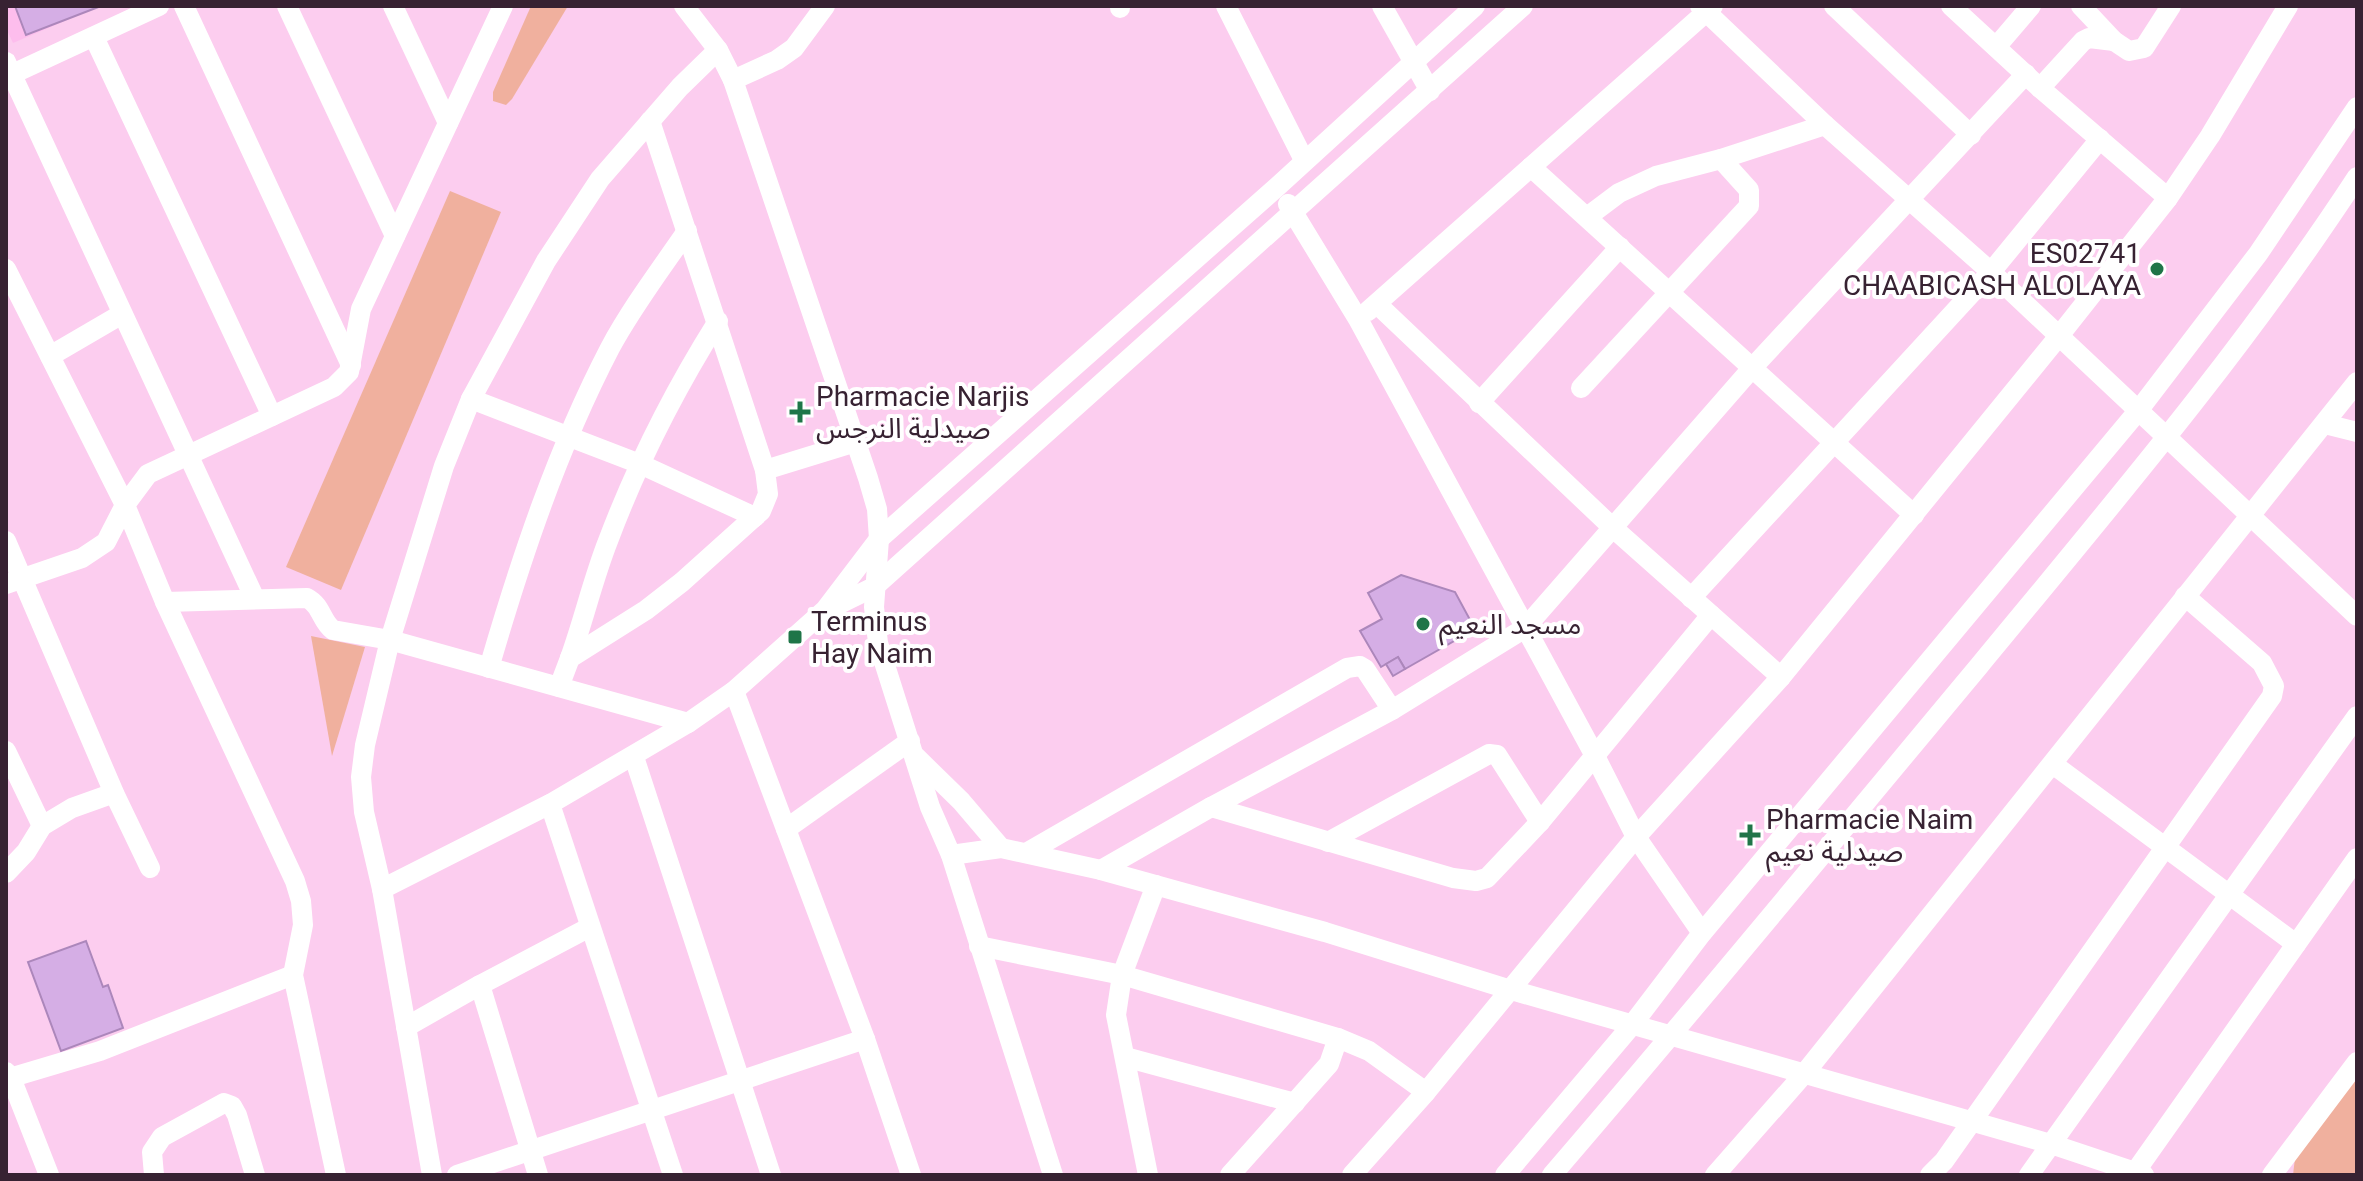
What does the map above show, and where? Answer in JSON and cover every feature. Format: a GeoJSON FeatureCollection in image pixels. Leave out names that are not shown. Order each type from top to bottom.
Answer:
{"type":"FeatureCollection","features":[{"type":"Feature","properties":{"kind":"street"},"geometry":{"type":"LineString","coordinates":[[159,6],[94,37],[8,71],[255,599]]}},
{"type":"Feature","properties":{"kind":"street"},"geometry":{"type":"LineString","coordinates":[[184,6],[351,365]]}},
{"type":"Feature","properties":{"kind":"street"},"geometry":{"type":"LineString","coordinates":[[287,6],[395,236]]}},
{"type":"Feature","properties":{"kind":"street"},"geometry":{"type":"LineString","coordinates":[[393,6],[448,123]]}},
{"type":"Feature","properties":{"kind":"street"},"geometry":{"type":"LineString","coordinates":[[684,6],[718,50],[733,80],[856,442],[877,509],[879,539],[874,587],[878,643],[930,807],[951,855],[1053,1175]]}},
{"type":"Feature","properties":{"kind":"street"},"geometry":{"type":"LineString","coordinates":[[733,80],[777,60],[794,48],[825,6]]}},
{"type":"Feature","properties":{"kind":"street"},"geometry":{"type":"LineString","coordinates":[[1226,6],[1304,160]]}},
{"type":"Feature","properties":{"kind":"street"},"geometry":{"type":"LineString","coordinates":[[1382,6],[1430,91]]}},
{"type":"Feature","properties":{"kind":"street"},"geometry":{"type":"LineString","coordinates":[[382,889],[550,804],[634,757],[734,691],[825,610],[879,539],[1278,186],[1475,6]]}},
{"type":"Feature","properties":{"kind":"street"},"geometry":{"type":"LineString","coordinates":[[825,610],[874,587],[1523,6]]}},
{"type":"Feature","properties":{"kind":"street"},"geometry":{"type":"LineString","coordinates":[[1834,6],[1971,135]]}},
{"type":"Feature","properties":{"kind":"street"},"geometry":{"type":"LineString","coordinates":[[1951,6],[2168,198]]}},
{"type":"Feature","properties":{"kind":"street"},"geometry":{"type":"LineString","coordinates":[[1996,47],[2031,6]]}},
{"type":"Feature","properties":{"kind":"street"},"geometry":{"type":"LineString","coordinates":[[2081,6],[2114,41],[2129,51],[2144,48],[2171,6]]}},
{"type":"Feature","properties":{"kind":"street"},"geometry":{"type":"LineString","coordinates":[[1352,1175],[1426,1092],[1636,837],[1781,677],[2059,336],[2168,198],[2210,136],[2288,6]]}},
{"type":"Feature","properties":{"kind":"street"},"geometry":{"type":"LineString","coordinates":[[1358,319],[1710,7],[1825,125],[1991,272],[2357,616]]}},
{"type":"Feature","properties":{"kind":"street"},"geometry":{"type":"LineString","coordinates":[[15,580],[82,558],[106,542],[134,489],[148,474],[334,387],[349,372],[361,309],[501,8]]}},
{"type":"Feature","properties":{"kind":"street"},"geometry":{"type":"LineString","coordinates":[[94,37],[272,416]]}},
{"type":"Feature","properties":{"kind":"street"},"geometry":{"type":"LineString","coordinates":[[1101,870],[1392,710],[1525,628],[1753,367],[1971,135],[2083,41],[2089,38],[2114,41]]}},
{"type":"Feature","properties":{"kind":"street"},"geometry":{"type":"LineString","coordinates":[[432,1175],[382,889],[364,812],[361,777],[365,745],[390,640],[444,466],[471,399],[546,261],[600,179],[718,50]]}},
{"type":"Feature","properties":{"kind":"street"},"geometry":{"type":"LineString","coordinates":[[1505,1175],[1632,1025],[1702,933],[2138,411],[2283,218],[2357,107]]}},
{"type":"Feature","properties":{"kind":"street"},"geometry":{"type":"LineString","coordinates":[[570,658],[646,610],[755,517],[768,494],[765,470],[718,321],[650,121]]}},
{"type":"Feature","properties":{"kind":"street"},"geometry":{"type":"LineString","coordinates":[[1587,217],[1619,193],[1656,176],[1721,159],[1825,125]]}},
{"type":"Feature","properties":{"kind":"street"},"geometry":{"type":"LineString","coordinates":[[1691,598],[1991,272],[2100,139]]}},
{"type":"Feature","properties":{"kind":"street"},"geometry":{"type":"LineString","coordinates":[[1581,388],[1749,206],[1749,190],[1721,159]]}},
{"type":"Feature","properties":{"kind":"street"},"geometry":{"type":"LineString","coordinates":[[1531,167],[1914,515]]}},
{"type":"Feature","properties":{"kind":"street"},"geometry":{"type":"LineString","coordinates":[[1552,1175],[1672,1036],[2168,438],[2307,252],[2357,177]]}},
{"type":"Feature","properties":{"kind":"street"},"geometry":{"type":"LineString","coordinates":[[1278,186],[1358,319],[1636,837],[1702,933]]}},
{"type":"Feature","properties":{"kind":"street"},"geometry":{"type":"LineString","coordinates":[[489,668],[532,529],[569,435],[635,306],[687,231]]}},
{"type":"Feature","properties":{"kind":"street"},"geometry":{"type":"LineString","coordinates":[[1479,403],[1620,247]]}},
{"type":"Feature","properties":{"kind":"street"},"geometry":{"type":"LineString","coordinates":[[6,269],[125,505],[165,602],[295,881],[303,925],[293,975],[336,1175]]}},
{"type":"Feature","properties":{"kind":"street"},"geometry":{"type":"LineString","coordinates":[[1377,304],[1612,527],[1781,677]]}},
{"type":"Feature","properties":{"kind":"street"},"geometry":{"type":"LineString","coordinates":[[50,356],[122,314]]}},
{"type":"Feature","properties":{"kind":"street"},"geometry":{"type":"LineString","coordinates":[[559,687],[608,541],[640,464],[679,382],[718,321]]}},
{"type":"Feature","properties":{"kind":"street"},"geometry":{"type":"LineString","coordinates":[[1715,1175],[1804,1074],[2357,382]]}},
{"type":"Feature","properties":{"kind":"street"},"geometry":{"type":"LineString","coordinates":[[471,399],[640,464],[755,517]]}},
{"type":"Feature","properties":{"kind":"street"},"geometry":{"type":"LineString","coordinates":[[2325,424],[2357,432]]}},
{"type":"Feature","properties":{"kind":"street"},"geometry":{"type":"LineString","coordinates":[[765,470],[856,442]]}},
{"type":"Feature","properties":{"kind":"street"},"geometry":{"type":"LineString","coordinates":[[6,541],[15,580],[150,868]]}},
{"type":"Feature","properties":{"kind":"street"},"geometry":{"type":"LineString","coordinates":[[1930,1175],[1944,1161],[2268,707],[2274,686],[2262,663],[2185,596]]}},
{"type":"Feature","properties":{"kind":"street"},"geometry":{"type":"LineString","coordinates":[[165,602],[307,598],[322,610],[327,625],[333,630],[390,640],[688,723]]}},
{"type":"Feature","properties":{"kind":"street"},"geometry":{"type":"LineString","coordinates":[[1211,807],[1453,878],[1476,881],[1487,878],[1540,822],[1711,615]]}},
{"type":"Feature","properties":{"kind":"street"},"geometry":{"type":"LineString","coordinates":[[1028,852],[1347,668],[1360,666],[1365,669],[1392,710]]}},
{"type":"Feature","properties":{"kind":"street"},"geometry":{"type":"LineString","coordinates":[[734,691],[865,1039],[911,1175]]}},
{"type":"Feature","properties":{"kind":"street"},"geometry":{"type":"LineString","coordinates":[[2029,1175],[2357,716]]}},
{"type":"Feature","properties":{"kind":"street"},"geometry":{"type":"LineString","coordinates":[[786,829],[913,749]]}},
{"type":"Feature","properties":{"kind":"street"},"geometry":{"type":"LineString","coordinates":[[913,749],[1001,848]]}},
{"type":"Feature","properties":{"kind":"street"},"geometry":{"type":"LineString","coordinates":[[6,751],[42,826]]}},
{"type":"Feature","properties":{"kind":"street"},"geometry":{"type":"LineString","coordinates":[[1328,842],[1489,754],[1497,755],[1540,822]]}},
{"type":"Feature","properties":{"kind":"street"},"geometry":{"type":"LineString","coordinates":[[634,757],[771,1175]]}},
{"type":"Feature","properties":{"kind":"street"},"geometry":{"type":"LineString","coordinates":[[2054,765],[2296,944]]}},
{"type":"Feature","properties":{"kind":"street"},"geometry":{"type":"LineString","coordinates":[[6,873],[26,852],[42,826],[72,808],[114,793]]}},
{"type":"Feature","properties":{"kind":"street"},"geometry":{"type":"LineString","coordinates":[[550,804],[673,1175]]}},
{"type":"Feature","properties":{"kind":"street"},"geometry":{"type":"LineString","coordinates":[[951,855],[1001,848],[1101,870],[1325,932],[1511,990],[2051,1144],[2137,1174],[2357,858]]}},
{"type":"Feature","properties":{"kind":"street"},"geometry":{"type":"LineString","coordinates":[[1148,1175],[1116,1015],[1122,975],[1156,885]]}},
{"type":"Feature","properties":{"kind":"street"},"geometry":{"type":"LineString","coordinates":[[406,1027],[590,927]]}},
{"type":"Feature","properties":{"kind":"street"},"geometry":{"type":"LineString","coordinates":[[979,946],[1122,975],[1338,1038],[1369,1051],[1426,1092]]}},
{"type":"Feature","properties":{"kind":"street"},"geometry":{"type":"LineString","coordinates":[[49,1175],[8,1076],[100,1051],[293,975]]}},
{"type":"Feature","properties":{"kind":"street"},"geometry":{"type":"LineString","coordinates":[[480,985],[538,1175]]}},
{"type":"Feature","properties":{"kind":"street"},"geometry":{"type":"LineString","coordinates":[[1230,1175],[1329,1064],[1338,1038]]}},
{"type":"Feature","properties":{"kind":"street"},"geometry":{"type":"LineString","coordinates":[[457,1175],[865,1039]]}},
{"type":"Feature","properties":{"kind":"street"},"geometry":{"type":"LineString","coordinates":[[1125,1057],[1295,1103]]}},
{"type":"Feature","properties":{"kind":"street"},"geometry":{"type":"LineString","coordinates":[[2272,1175],[2357,1062]]}},
{"type":"Feature","properties":{"kind":"street"},"geometry":{"type":"LineString","coordinates":[[154,1175],[152,1152],[162,1137],[224,1103],[232,1106],[237,1115],[255,1175]]}},
{"type":"Feature","properties":{"kind":"shaded area"},"geometry":{"type":"Polygon","coordinates":[[[6,6],[100,6],[13,43],[6,28],[6,6]]]}},
{"type":"Feature","properties":{"kind":"shaded area"},"geometry":{"type":"Polygon","coordinates":[[[531,6],[568,6],[512,99],[506,105],[493,101],[493,92],[531,6]]]}},
{"type":"Feature","properties":{"kind":"shaded area"},"geometry":{"type":"Polygon","coordinates":[[[450,191],[501,212],[341,590],[286,567],[450,191]]]}},
{"type":"Feature","properties":{"kind":"shaded area"},"geometry":{"type":"Polygon","coordinates":[[[311,636],[365,647],[332,756],[311,636]]]}},
{"type":"Feature","properties":{"kind":"shaded area"},"geometry":{"type":"Polygon","coordinates":[[[2357,1073],[2357,1175],[2293,1175],[2295,1158],[2357,1073]]]}},
{"type":"Feature","properties":{"kind":"building"},"geometry":{"type":"Polygon","coordinates":[[[15,6],[101,6],[26,35],[15,6]]]}},
{"type":"Feature","properties":{"kind":"building","name":"مسجد النعيم"},"geometry":{"type":"Polygon","coordinates":[[[1401,575],[1455,592],[1475,629],[1405,669],[1398,657],[1381,667],[1360,631],[1382,619],[1368,593],[1401,575]]]}},
{"type":"Feature","properties":{"kind":"building"},"geometry":{"type":"Polygon","coordinates":[[[1398,657],[1405,669],[1393,676],[1386,664],[1398,657]]]}},
{"type":"Feature","properties":{"kind":"building"},"geometry":{"type":"Polygon","coordinates":[[[86,941],[103,987],[108,985],[123,1028],[61,1051],[28,962],[86,941]]]}},
{"type":"Feature","properties":{"kind":"place","name":"ES02741 CHAABICASH ALOLAYA"},"geometry":{"type":"Point","coordinates":[2157,269]}},
{"type":"Feature","properties":{"kind":"place","name":"Pharmacie Narjis صيدلية النرجس"},"geometry":{"type":"Point","coordinates":[800,412]}},
{"type":"Feature","properties":{"kind":"place","name":"مسجد النعيم"},"geometry":{"type":"Point","coordinates":[1423,624]}},
{"type":"Feature","properties":{"kind":"place","name":"Terminus Hay Naim"},"geometry":{"type":"Point","coordinates":[795,637]}},
{"type":"Feature","properties":{"kind":"place","name":"Pharmacie Naim صيدلية نعيم"},"geometry":{"type":"Point","coordinates":[1750,835]}}]}
